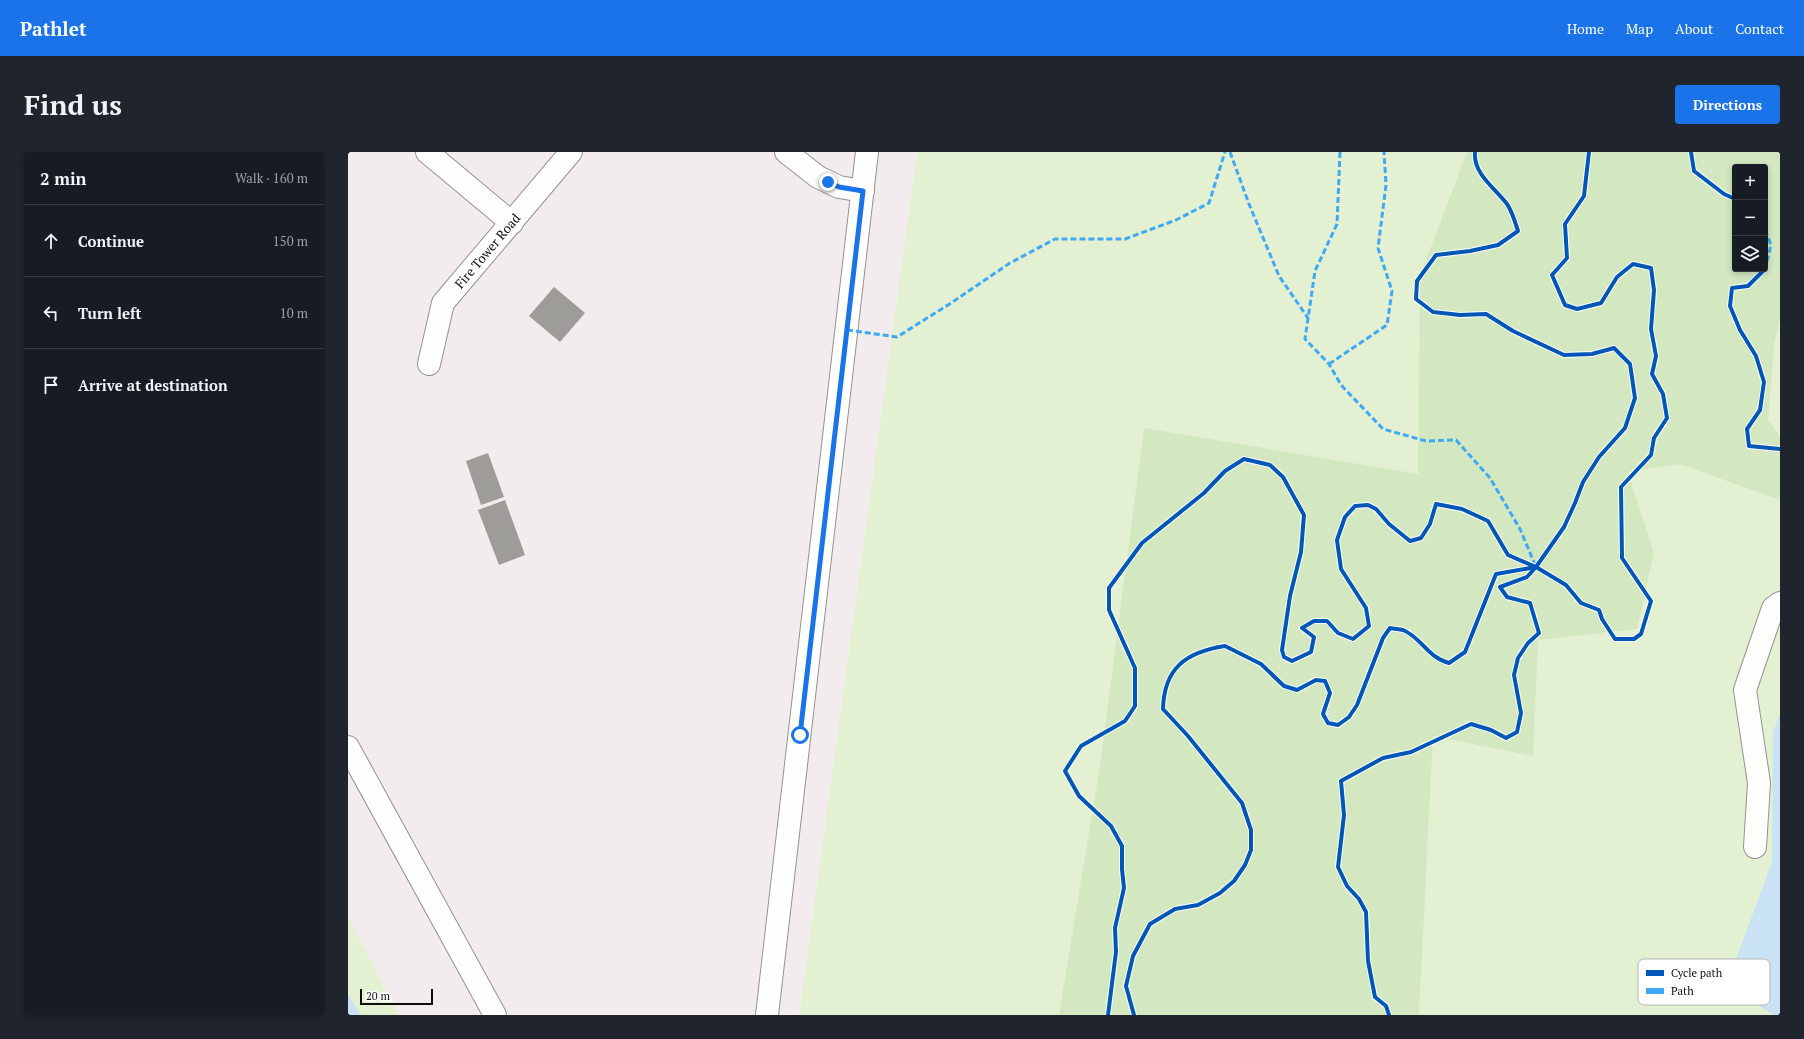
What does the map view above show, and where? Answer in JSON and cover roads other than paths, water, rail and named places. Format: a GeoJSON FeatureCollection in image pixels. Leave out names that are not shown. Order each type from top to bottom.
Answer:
{"type":"FeatureCollection","features":[{"type":"Feature","properties":{"kind":"lane"},"geometry":{"type":"LineString","coordinates":[[427,152],[512,222]]}},
{"type":"Feature","properties":{"kind":"lane","name":"Fire Tower Road"},"geometry":{"type":"LineString","coordinates":[[429,364],[443,303],[572,152]]}},
{"type":"Feature","properties":{"kind":"lane"},"geometry":{"type":"LineString","coordinates":[[786,152],[818,178],[839,187],[863,191]]}},
{"type":"Feature","properties":{"kind":"lane"},"geometry":{"type":"LineString","coordinates":[[767,1015],[867,152]]}},
{"type":"Feature","properties":{"kind":"lane"},"geometry":{"type":"LineString","coordinates":[[1755,848],[1759,783],[1745,690],[1773,608],[1780,603]]}},
{"type":"Feature","properties":{"kind":"lane"},"geometry":{"type":"LineString","coordinates":[[348,747],[495,1015]]}},
{"type":"Feature","properties":{"kind":"water"},"geometry":{"type":"Polygon","coordinates":[[[1780,714],[1780,1015],[1774,1015],[1757,1005],[1770,1005],[1770,959],[1736,959],[1772,862],[1773,732],[1780,714]]]}},
{"type":"Feature","properties":{"kind":"water"},"geometry":{"type":"Polygon","coordinates":[[[348,995],[361,1015],[348,1015],[348,995]]]}}]}
